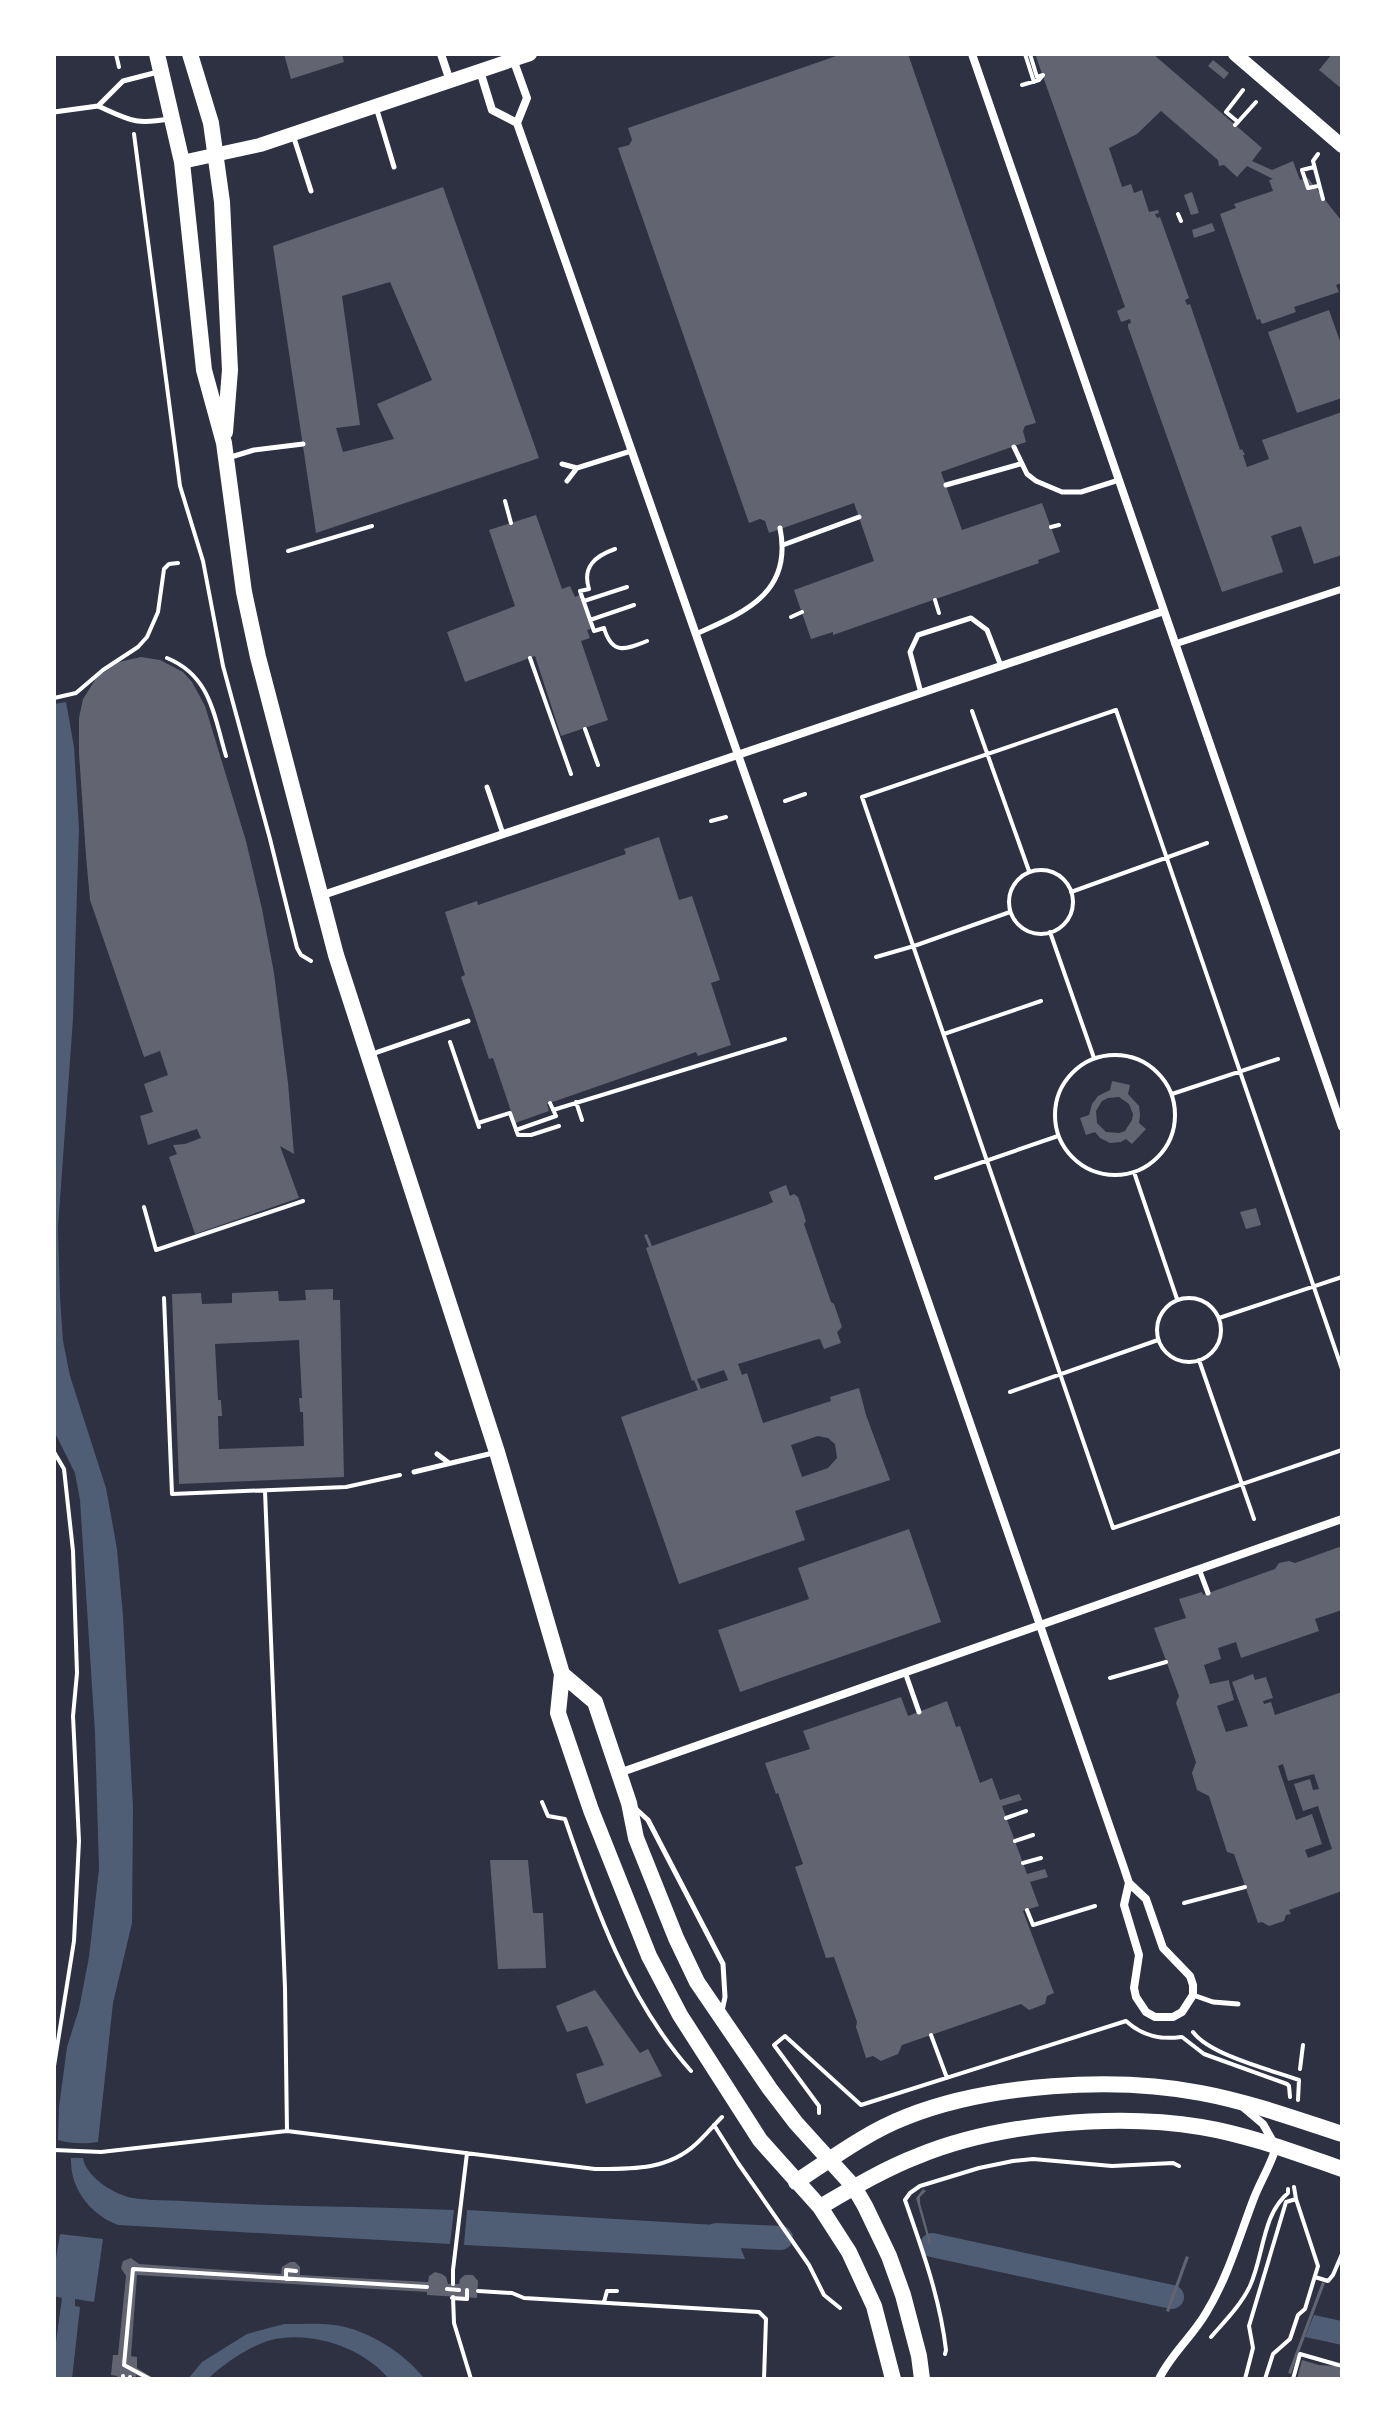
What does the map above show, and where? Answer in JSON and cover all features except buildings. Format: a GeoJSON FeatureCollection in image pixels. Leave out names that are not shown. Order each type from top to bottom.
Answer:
{"type":"FeatureCollection","features":[{"type":"Feature","properties":{"kind":"main road"},"geometry":{"type":"LineString","coordinates":[[157,54],[182,162],[204,370],[225,450],[250,625],[320,896],[367,1056],[497,1452],[562,1674],[558,1713],[591,1810],[649,1956],[680,2015],[736,2105],[760,2140],[820,2207],[849,2252],[865,2285],[881,2331],[893,2379]]}},
{"type":"Feature","properties":{"kind":"main road"},"geometry":{"type":"LineString","coordinates":[[190,54],[207,103],[222,202],[230,370],[225,450]]}},
{"type":"Feature","properties":{"kind":"main road"},"geometry":{"type":"LineString","coordinates":[[562,1674],[595,1702],[629,1803],[636,1838],[697,1982],[796,2123],[854,2187],[889,2256],[911,2324],[922,2379]]}},
{"type":"Feature","properties":{"kind":"main road"},"geometry":{"type":"LineString","coordinates":[[796,2182],[887,2125],[934,2107],[988,2094],[1126,2085],[1189,2091],[1342,2134]]}},
{"type":"Feature","properties":{"kind":"main road"},"geometry":{"type":"LineString","coordinates":[[820,2207],[928,2152],[996,2134],[1064,2124],[1135,2122],[1200,2127],[1342,2169]]}},
{"type":"Feature","properties":{"kind":"street"},"geometry":{"type":"LineString","coordinates":[[441,54],[450,81]]}},
{"type":"Feature","properties":{"kind":"street"},"geometry":{"type":"LineString","coordinates":[[182,162],[215,157],[293,134],[530,54]]}},
{"type":"Feature","properties":{"kind":"street"},"geometry":{"type":"LineString","coordinates":[[972,54],[1342,1127]]}},
{"type":"Feature","properties":{"kind":"street"},"geometry":{"type":"LineString","coordinates":[[1235,54],[1342,146]]}},
{"type":"Feature","properties":{"kind":"street"},"geometry":{"type":"LineString","coordinates":[[513,59],[527,98],[517,123],[1129,1883],[1146,1899],[1163,1948],[1190,1976],[1193,1995],[1182,2012],[1173,2017],[1155,2017],[1140,2006],[1134,1988],[1139,1955],[1124,1905],[1129,1883]]}},
{"type":"Feature","properties":{"kind":"street"},"geometry":{"type":"LineString","coordinates":[[480,71],[492,110],[517,123]]}},
{"type":"Feature","properties":{"kind":"street"},"geometry":{"type":"LineString","coordinates":[[1175,644],[1342,589]]}},
{"type":"Feature","properties":{"kind":"street"},"geometry":{"type":"LineString","coordinates":[[320,896],[1164,611]]}},
{"type":"Feature","properties":{"kind":"street"},"geometry":{"type":"LineString","coordinates":[[619,1773],[1342,1519]]}},
{"type":"Feature","properties":{"kind":"street"},"geometry":{"type":"LineString","coordinates":[[1159,2379],[1173,2355],[1204,2317],[1219,2290],[1276,2147],[1263,2124],[1237,2102]]}},
{"type":"Feature","properties":{"kind":"lane"},"geometry":{"type":"LineString","coordinates":[[98,106],[123,81],[162,71]]}},
{"type":"Feature","properties":{"kind":"lane"},"geometry":{"type":"LineString","coordinates":[[54,112],[98,106],[144,124],[172,119]]}},
{"type":"Feature","properties":{"kind":"lane"},"geometry":{"type":"LineString","coordinates":[[376,106],[394,167]]}},
{"type":"Feature","properties":{"kind":"lane"},"geometry":{"type":"LineString","coordinates":[[293,134],[311,191]]}},
{"type":"Feature","properties":{"kind":"lane"},"geometry":{"type":"LineString","coordinates":[[225,450],[303,444]]}},
{"type":"Feature","properties":{"kind":"lane"},"geometry":{"type":"LineString","coordinates":[[1014,447],[1027,474],[1062,492],[1081,492],[1119,480]]}},
{"type":"Feature","properties":{"kind":"lane"},"geometry":{"type":"LineString","coordinates":[[562,464],[577,468],[631,451]]}},
{"type":"Feature","properties":{"kind":"lane"},"geometry":{"type":"LineString","coordinates":[[946,485],[1020,464]]}},
{"type":"Feature","properties":{"kind":"lane"},"geometry":{"type":"LineString","coordinates":[[567,481],[577,468]]}},
{"type":"Feature","properties":{"kind":"lane"},"geometry":{"type":"LineString","coordinates":[[783,545],[859,517]]}},
{"type":"Feature","properties":{"kind":"lane"},"geometry":{"type":"LineString","coordinates":[[695,634],[740,614],[768,592],[778,569],[783,545],[780,528]]}},
{"type":"Feature","properties":{"kind":"lane"},"geometry":{"type":"LineString","coordinates":[[921,693],[910,652],[918,635],[971,618],[987,630],[1001,666]]}},
{"type":"Feature","properties":{"kind":"lane"},"geometry":{"type":"LineString","coordinates":[[487,787],[503,834]]}},
{"type":"Feature","properties":{"kind":"lane"},"geometry":{"type":"LineString","coordinates":[[367,1056],[468,1021]]}},
{"type":"Feature","properties":{"kind":"lane"},"geometry":{"type":"LineString","coordinates":[[414,1472],[497,1452]]}},
{"type":"Feature","properties":{"kind":"lane"},"geometry":{"type":"LineString","coordinates":[[437,1454],[450,1464]]}},
{"type":"Feature","properties":{"kind":"lane"},"geometry":{"type":"LineString","coordinates":[[1199,1569],[1208,1593]]}},
{"type":"Feature","properties":{"kind":"lane"},"geometry":{"type":"LineString","coordinates":[[905,1672],[919,1712]]}},
{"type":"Feature","properties":{"kind":"lane"},"geometry":{"type":"LineString","coordinates":[[629,1803],[648,1820],[723,1964],[725,1997],[720,2018]]}},
{"type":"Feature","properties":{"kind":"lane"},"geometry":{"type":"LineString","coordinates":[[1193,1995],[1213,2002],[1238,2004]]}},
{"type":"Feature","properties":{"kind":"path"},"geometry":{"type":"LineString","coordinates":[[116,54],[123,81]]}},
{"type":"Feature","properties":{"kind":"path"},"geometry":{"type":"LineString","coordinates":[[1028,54],[1034,82]]}},
{"type":"Feature","properties":{"kind":"path"},"geometry":{"type":"LineString","coordinates":[[1022,85],[1039,80],[1043,75],[1037,77],[1028,54]]}},
{"type":"Feature","properties":{"kind":"path"},"geometry":{"type":"LineString","coordinates":[[1243,90],[1226,112],[1236,123],[1256,102]]}},
{"type":"Feature","properties":{"kind":"path"},"geometry":{"type":"LineString","coordinates":[[131,121],[180,486],[203,561],[223,666],[297,948],[301,955],[311,961]]}},
{"type":"Feature","properties":{"kind":"path"},"geometry":{"type":"LineString","coordinates":[[1318,154],[1313,161],[1323,199]]}},
{"type":"Feature","properties":{"kind":"path"},"geometry":{"type":"LineString","coordinates":[[1314,167],[1302,170],[1308,188],[1319,186]]}},
{"type":"Feature","properties":{"kind":"path"},"geometry":{"type":"LineString","coordinates":[[1178,214],[1181,221]]}},
{"type":"Feature","properties":{"kind":"path"},"geometry":{"type":"LineString","coordinates":[[505,501],[511,523]]}},
{"type":"Feature","properties":{"kind":"path"},"geometry":{"type":"LineString","coordinates":[[1051,527],[1059,525]]}},
{"type":"Feature","properties":{"kind":"path"},"geometry":{"type":"LineString","coordinates":[[288,551],[372,526]]}},
{"type":"Feature","properties":{"kind":"path"},"geometry":{"type":"LineString","coordinates":[[615,549],[600,554],[587,570],[589,589],[580,591],[590,620],[594,631],[604,628],[607,639],[620,648],[627,649],[647,641]]}},
{"type":"Feature","properties":{"kind":"path"},"geometry":{"type":"LineString","coordinates":[[54,698],[76,693],[138,647],[147,637],[158,612],[164,569],[169,564],[178,563]]}},
{"type":"Feature","properties":{"kind":"path"},"geometry":{"type":"LineString","coordinates":[[584,601],[627,587]]}},
{"type":"Feature","properties":{"kind":"path"},"geometry":{"type":"LineString","coordinates":[[935,600],[940,617]]}},
{"type":"Feature","properties":{"kind":"path"},"geometry":{"type":"LineString","coordinates":[[590,620],[634,605]]}},
{"type":"Feature","properties":{"kind":"path"},"geometry":{"type":"LineString","coordinates":[[791,617],[802,612]]}},
{"type":"Feature","properties":{"kind":"path"},"geometry":{"type":"LineString","coordinates":[[167,658],[190,671],[206,691],[226,756]]}},
{"type":"Feature","properties":{"kind":"path"},"geometry":{"type":"LineString","coordinates":[[530,658],[571,774]]}},
{"type":"Feature","properties":{"kind":"path"},"geometry":{"type":"LineString","coordinates":[[1342,1369],[1116,710],[862,797],[1113,1528],[1342,1450]]}},
{"type":"Feature","properties":{"kind":"path"},"geometry":{"type":"LineString","coordinates":[[972,711],[1029,872]]}},
{"type":"Feature","properties":{"kind":"path"},"geometry":{"type":"LineString","coordinates":[[585,729],[598,765]]}},
{"type":"Feature","properties":{"kind":"path"},"geometry":{"type":"LineString","coordinates":[[785,801],[805,794]]}},
{"type":"Feature","properties":{"kind":"path"},"geometry":{"type":"LineString","coordinates":[[711,821],[726,817]]}},
{"type":"Feature","properties":{"kind":"path"},"geometry":{"type":"LineString","coordinates":[[1071,892],[1207,843]]}},
{"type":"Feature","properties":{"kind":"path"},"geometry":{"type":"LineString","coordinates":[[1040,869],[1050,871],[1067,882],[1071,892],[1071,913],[1065,923],[1050,932],[1035,933],[1025,929],[1016,922],[1011,912],[1009,902],[1014,884],[1029,872],[1040,869]]}},
{"type":"Feature","properties":{"kind":"path"},"geometry":{"type":"LineString","coordinates":[[876,957],[1011,912]]}},
{"type":"Feature","properties":{"kind":"path"},"geometry":{"type":"LineString","coordinates":[[1050,932],[1094,1058]]}},
{"type":"Feature","properties":{"kind":"path"},"geometry":{"type":"LineString","coordinates":[[944,1034],[1041,1001]]}},
{"type":"Feature","properties":{"kind":"path"},"geometry":{"type":"LineString","coordinates":[[445,1029],[479,1125],[510,1113],[518,1135],[531,1135],[559,1126]]}},
{"type":"Feature","properties":{"kind":"path"},"geometry":{"type":"LineString","coordinates":[[553,1110],[785,1039]]}},
{"type":"Feature","properties":{"kind":"path"},"geometry":{"type":"LineString","coordinates":[[1113,1055],[1131,1057],[1148,1065],[1162,1077],[1172,1094],[1176,1112],[1166,1148],[1153,1162],[1134,1172],[1118,1175],[1099,1173],[1082,1165],[1068,1153],[1058,1136],[1054,1117],[1056,1099],[1064,1081],[1077,1067],[1094,1058],[1113,1055]]}},
{"type":"Feature","properties":{"kind":"path"},"geometry":{"type":"LineString","coordinates":[[1172,1094],[1278,1059]]}},
{"type":"Feature","properties":{"kind":"path"},"geometry":{"type":"LineString","coordinates":[[576,1102],[582,1120]]}},
{"type":"Feature","properties":{"kind":"path"},"geometry":{"type":"LineString","coordinates":[[516,1130],[556,1116],[550,1103]]}},
{"type":"Feature","properties":{"kind":"path"},"geometry":{"type":"LineString","coordinates":[[936,1178],[1058,1136]]}},
{"type":"Feature","properties":{"kind":"path"},"geometry":{"type":"LineString","coordinates":[[1134,1172],[1177,1300]]}},
{"type":"Feature","properties":{"kind":"path"},"geometry":{"type":"LineString","coordinates":[[144,1207],[156,1250],[303,1201]]}},
{"type":"Feature","properties":{"kind":"path"},"geometry":{"type":"LineString","coordinates":[[1219,1318],[1342,1277]]}},
{"type":"Feature","properties":{"kind":"path"},"geometry":{"type":"LineString","coordinates":[[164,1298],[172,1494],[346,1487],[414,1472]]}},
{"type":"Feature","properties":{"kind":"path"},"geometry":{"type":"LineString","coordinates":[[1187,1298],[1207,1303],[1219,1318],[1220,1338],[1216,1348],[1199,1360],[1189,1361],[1171,1356],[1159,1340],[1158,1321],[1169,1304],[1177,1300],[1187,1298]]}},
{"type":"Feature","properties":{"kind":"path"},"geometry":{"type":"LineString","coordinates":[[1010,1392],[1159,1340]]}},
{"type":"Feature","properties":{"kind":"path"},"geometry":{"type":"LineString","coordinates":[[1199,1360],[1254,1519]]}},
{"type":"Feature","properties":{"kind":"path"},"geometry":{"type":"LineString","coordinates":[[54,1452],[64,1469],[73,1551],[77,1673],[73,1716],[79,1841],[74,1941],[54,2066]]}},
{"type":"Feature","properties":{"kind":"path"},"geometry":{"type":"LineString","coordinates":[[265,1491],[285,1988],[287,2131]]}},
{"type":"Feature","properties":{"kind":"path"},"geometry":{"type":"LineString","coordinates":[[1110,1678],[1166,1662]]}},
{"type":"Feature","properties":{"kind":"path"},"geometry":{"type":"LineString","coordinates":[[542,1802],[548,1816],[565,1819]]}},
{"type":"Feature","properties":{"kind":"path"},"geometry":{"type":"LineString","coordinates":[[1006,1818],[1026,1811]]}},
{"type":"Feature","properties":{"kind":"path"},"geometry":{"type":"LineString","coordinates":[[1015,1841],[1033,1835]]}},
{"type":"Feature","properties":{"kind":"path"},"geometry":{"type":"LineString","coordinates":[[1023,1863],[1041,1858]]}},
{"type":"Feature","properties":{"kind":"path"},"geometry":{"type":"LineString","coordinates":[[1184,1903],[1245,1887]]}},
{"type":"Feature","properties":{"kind":"path"},"geometry":{"type":"LineString","coordinates":[[1027,1910],[1033,1925],[1095,1906]]}},
{"type":"Feature","properties":{"kind":"path"},"geometry":{"type":"LineString","coordinates":[[819,2113],[819,2106],[774,2045],[785,2036],[861,2105],[1126,2021],[1149,2036],[1168,2039],[1181,2037],[1204,2054],[1287,2084],[1290,2097]]}},
{"type":"Feature","properties":{"kind":"path"},"geometry":{"type":"LineString","coordinates":[[1193,2032],[1213,2049],[1299,2080],[1298,2100]]}},
{"type":"Feature","properties":{"kind":"path"},"geometry":{"type":"LineString","coordinates":[[931,2035],[947,2078]]}},
{"type":"Feature","properties":{"kind":"path"},"geometry":{"type":"LineString","coordinates":[[1300,2069],[1303,2045]]}},
{"type":"Feature","properties":{"kind":"path"},"geometry":{"type":"LineString","coordinates":[[54,2150],[101,2152],[287,2131],[595,2169],[643,2168],[660,2165],[685,2153],[723,2116]]}},
{"type":"Feature","properties":{"kind":"path"},"geometry":{"type":"LineString","coordinates":[[714,2125],[809,2265],[824,2295],[840,2308]]}},
{"type":"Feature","properties":{"kind":"path"},"geometry":{"type":"LineString","coordinates":[[453,2284],[467,2153]]}},
{"type":"Feature","properties":{"kind":"path"},"geometry":{"type":"LineString","coordinates":[[945,2354],[941,2315],[926,2259],[905,2200],[910,2193],[920,2186],[979,2168],[1033,2159],[1112,2166],[1173,2163],[1179,2166]]}},
{"type":"Feature","properties":{"kind":"path"},"geometry":{"type":"LineString","coordinates":[[744,2172],[750,2167]]}},
{"type":"Feature","properties":{"kind":"path"},"geometry":{"type":"LineString","coordinates":[[1265,2379],[1273,2354],[1290,2339],[1298,2315],[1305,2309],[1318,2266],[1294,2187]]}},
{"type":"Feature","properties":{"kind":"path"},"geometry":{"type":"LineString","coordinates":[[1242,2379],[1253,2348],[1249,2326],[1286,2202],[1296,2199]]}},
{"type":"Feature","properties":{"kind":"path"},"geometry":{"type":"LineString","coordinates":[[1315,2277],[1328,2281],[1342,2254]]}},
{"type":"Feature","properties":{"kind":"path"},"geometry":{"type":"LineString","coordinates":[[128,2264],[133,2269],[427,2287]]}},
{"type":"Feature","properties":{"kind":"path"},"geometry":{"type":"LineString","coordinates":[[133,2269],[124,2365],[150,2379]]}},
{"type":"Feature","properties":{"kind":"path"},"geometry":{"type":"LineString","coordinates":[[286,2279],[286,2270],[296,2271]]}},
{"type":"Feature","properties":{"kind":"path"},"geometry":{"type":"LineString","coordinates":[[447,2289],[459,2290]]}},
{"type":"Feature","properties":{"kind":"path"},"geometry":{"type":"LineString","coordinates":[[467,2290],[467,2299],[452,2297],[454,2323],[471,2379]]}},
{"type":"Feature","properties":{"kind":"path"},"geometry":{"type":"LineString","coordinates":[[478,2291],[512,2293],[524,2298],[759,2312],[766,2319],[764,2379]]}},
{"type":"Feature","properties":{"kind":"path"},"geometry":{"type":"LineString","coordinates":[[604,2302],[607,2291],[617,2291]]}},
{"type":"Feature","properties":{"kind":"path"},"geometry":{"type":"LineString","coordinates":[[1293,2379],[1300,2354],[1342,2366]]}},
{"type":"Feature","properties":{"kind":"water"},"geometry":{"type":"Polygon","coordinates":[[[66,702],[74,747],[79,829],[73,1019],[58,1227],[60,1297],[63,1341],[70,1376],[106,1488],[117,1549],[133,1808],[132,1923],[113,2003],[98,2142],[83,2143],[58,2140],[67,2047],[79,2009],[89,1957],[99,1869],[95,1733],[80,1500],[75,1473],[54,1431],[54,704],[66,702]]]}},
{"type":"Feature","properties":{"kind":"water"},"geometry":{"type":"Polygon","coordinates":[[[71,2158],[83,2158],[98,2181],[116,2192],[135,2198],[454,2210],[450,2244],[118,2225],[99,2214],[84,2199],[74,2180],[71,2158]]]}},
{"type":"Feature","properties":{"kind":"water"},"geometry":{"type":"Polygon","coordinates":[[[467,2210],[732,2226],[745,2259],[464,2245],[467,2210]]]}},
{"type":"Feature","properties":{"kind":"water"},"geometry":{"type":"Polygon","coordinates":[[[60,2234],[103,2239],[94,2302],[75,2299],[75,2306],[80,2307],[72,2379],[54,2379],[62,2298],[54,2296],[54,2270],[60,2234]]]}},
{"type":"Feature","properties":{"kind":"water"},"geometry":{"type":"Polygon","coordinates":[[[1314,2315],[1342,2321],[1342,2345],[1305,2337],[1314,2315]]]}},
{"type":"Feature","properties":{"kind":"water"},"geometry":{"type":"Polygon","coordinates":[[[284,2324],[335,2325],[373,2337],[407,2360],[425,2379],[389,2379],[366,2358],[351,2350],[319,2340],[287,2338],[254,2347],[221,2367],[208,2379],[188,2379],[202,2362],[247,2334],[284,2324]]]}},
{"type":"Feature","properties":{"kind":"waterway"},"geometry":{"type":"LineString","coordinates":[[716,2235],[781,2238]]}},
{"type":"Feature","properties":{"kind":"waterway"},"geometry":{"type":"LineString","coordinates":[[932,2245],[1172,2297]]}}]}
